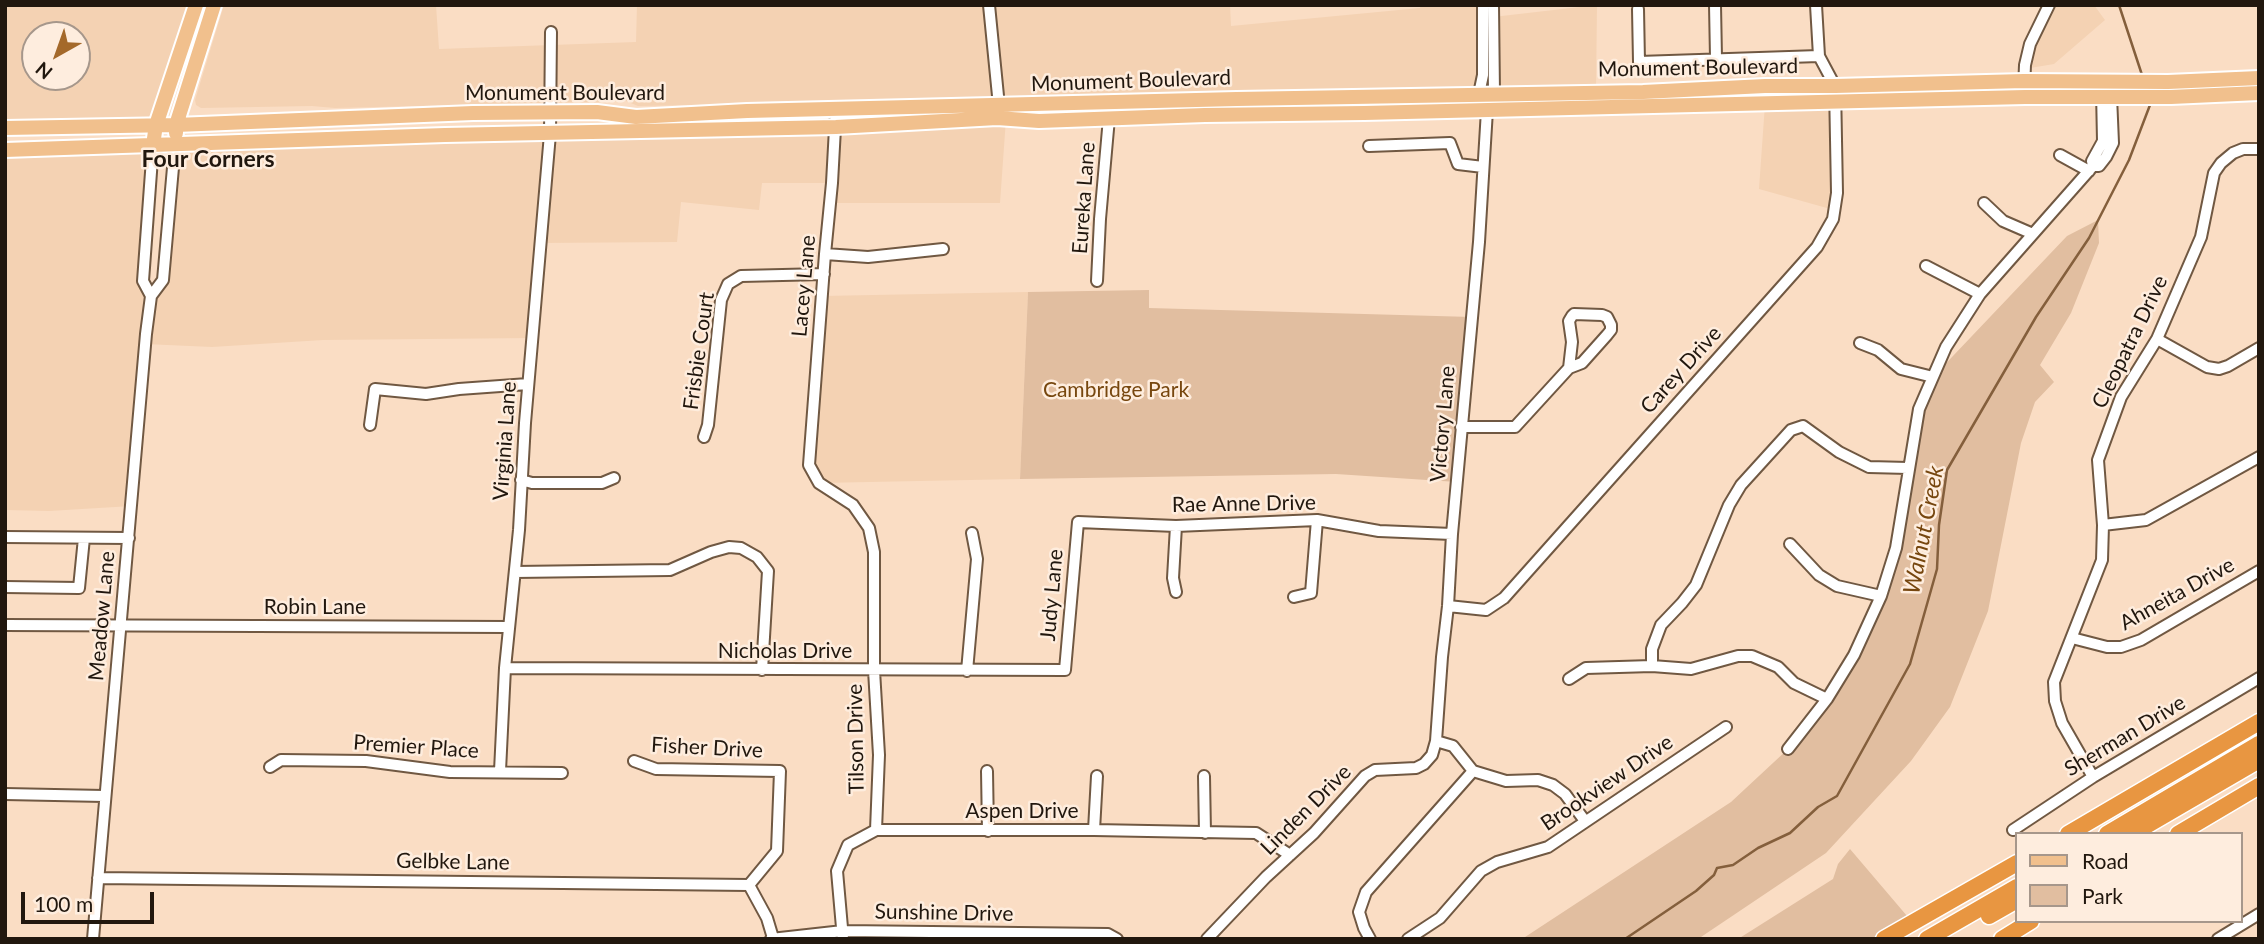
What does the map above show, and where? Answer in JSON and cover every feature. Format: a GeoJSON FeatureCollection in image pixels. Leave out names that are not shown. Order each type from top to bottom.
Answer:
{"type":"FeatureCollection","features":[{"type":"Feature","properties":{"kind":"highway"},"geometry":{"type":"LineString","coordinates":[[2071,832],[2259,722]]}},
{"type":"Feature","properties":{"kind":"highway"},"geometry":{"type":"LineString","coordinates":[[2110,832],[2259,744]]}},
{"type":"Feature","properties":{"kind":"highway"},"geometry":{"type":"LineString","coordinates":[[2135,832],[2259,760]]}},
{"type":"Feature","properties":{"kind":"highway"},"geometry":{"type":"LineString","coordinates":[[2181,832],[2259,786]]}},
{"type":"Feature","properties":{"kind":"highway"},"geometry":{"type":"LineString","coordinates":[[1884,939],[2016,864]]}},
{"type":"Feature","properties":{"kind":"highway"},"geometry":{"type":"LineString","coordinates":[[1927,939],[2016,888]]}},
{"type":"Feature","properties":{"kind":"highway"},"geometry":{"type":"LineString","coordinates":[[1948,939],[2016,901]]}},
{"type":"Feature","properties":{"kind":"highway"},"geometry":{"type":"LineString","coordinates":[[2002,939],[2028,923]]}},
{"type":"Feature","properties":{"kind":"main road"},"geometry":{"type":"LineString","coordinates":[[153,145],[156,125],[196,5]]}},
{"type":"Feature","properties":{"kind":"main road"},"geometry":{"type":"LineString","coordinates":[[175,145],[176,125],[214,5]]}},
{"type":"Feature","properties":{"kind":"main road","name":"Monument Boulevard"},"geometry":{"type":"LineString","coordinates":[[5,128],[176,125],[473,113],[597,112],[636,117],[747,111],[1494,93],[2025,97],[2168,82],[2259,78]]}},
{"type":"Feature","properties":{"kind":"main road","name":"Monument Boulevard"},"geometry":{"type":"LineString","coordinates":[[5,150],[445,135],[599,134],[721,128],[836,127],[997,118],[1039,121],[1486,110],[1835,94],[2024,81],[2112,89],[2129,97],[2259,93]]}},
{"type":"Feature","properties":{"kind":"main road"},"geometry":{"type":"LineString","coordinates":[[445,135],[473,113]]}},
{"type":"Feature","properties":{"kind":"main road"},"geometry":{"type":"LineString","coordinates":[[356,138],[368,128],[393,125],[421,115]]}},
{"type":"Feature","properties":{"kind":"street"},"geometry":{"type":"LineString","coordinates":[[989,5],[999,106]]}},
{"type":"Feature","properties":{"kind":"street"},"geometry":{"type":"LineString","coordinates":[[1483,5],[1483,75],[1479,94],[1486,110]]}},
{"type":"Feature","properties":{"kind":"street"},"geometry":{"type":"LineString","coordinates":[[1486,110],[1494,93],[1493,5]]}},
{"type":"Feature","properties":{"kind":"street"},"geometry":{"type":"LineString","coordinates":[[1715,5],[1716,58]]}},
{"type":"Feature","properties":{"kind":"street"},"geometry":{"type":"LineString","coordinates":[[1816,5],[1819,56],[1835,94]]}},
{"type":"Feature","properties":{"kind":"street"},"geometry":{"type":"LineString","coordinates":[[2025,97],[2024,81],[2030,44],[2049,5]]}},
{"type":"Feature","properties":{"kind":"street"},"geometry":{"type":"LineString","coordinates":[[1638,9],[1639,62],[1819,56]]}},
{"type":"Feature","properties":{"kind":"street","name":"Virginia Lane"},"geometry":{"type":"LineString","coordinates":[[500,771],[505,668],[550,134],[551,32]]}},
{"type":"Feature","properties":{"kind":"street"},"geometry":{"type":"LineString","coordinates":[[1788,749],[1827,699],[1854,654],[1881,596],[1896,548],[1919,409],[1946,347],[1980,294],[2091,169],[2092,161],[2103,141],[2112,89]]}},
{"type":"Feature","properties":{"kind":"street","name":"Carey Drive"},"geometry":{"type":"LineString","coordinates":[[1448,606],[1486,610],[1504,598],[1816,247],[1833,219],[1837,193],[1835,94]]}},
{"type":"Feature","properties":{"kind":"street","name":"Lacey Lane"},"geometry":{"type":"LineString","coordinates":[[809,465],[836,110]]}},
{"type":"Feature","properties":{"kind":"street","name":"Victory Lane"},"geometry":{"type":"LineString","coordinates":[[1436,741],[1486,110]]}},
{"type":"Feature","properties":{"kind":"street","name":"Eureka Lane"},"geometry":{"type":"LineString","coordinates":[[1097,281],[1109,118]]}},
{"type":"Feature","properties":{"kind":"street"},"geometry":{"type":"LineString","coordinates":[[1369,146],[1450,143],[1458,164],[1483,167]]}},
{"type":"Feature","properties":{"kind":"street","name":"Meadow Lane"},"geometry":{"type":"LineString","coordinates":[[93,939],[150,296],[143,281],[153,145]]}},
{"type":"Feature","properties":{"kind":"street","name":"Meadow Lane"},"geometry":{"type":"LineString","coordinates":[[150,296],[163,280],[175,145]]}},
{"type":"Feature","properties":{"kind":"street","name":"Cleopatra Drive"},"geometry":{"type":"LineString","coordinates":[[2093,776],[2062,723],[2055,701],[2054,682],[2102,560],[2103,525],[2098,460],[2121,397],[2157,339],[2201,237],[2214,173],[2233,153],[2243,149],[2259,149]]}},
{"type":"Feature","properties":{"kind":"street"},"geometry":{"type":"LineString","coordinates":[[2060,155],[2091,169]]}},
{"type":"Feature","properties":{"kind":"street"},"geometry":{"type":"LineString","coordinates":[[1984,203],[2003,221],[2033,234]]}},
{"type":"Feature","properties":{"kind":"street"},"geometry":{"type":"LineString","coordinates":[[825,254],[868,257],[943,249]]}},
{"type":"Feature","properties":{"kind":"street"},"geometry":{"type":"LineString","coordinates":[[1926,266],[1980,294]]}},
{"type":"Feature","properties":{"kind":"street","name":"Frisbie Court"},"geometry":{"type":"LineString","coordinates":[[704,437],[708,425],[721,300],[728,284],[741,276],[824,274]]}},
{"type":"Feature","properties":{"kind":"street"},"geometry":{"type":"LineString","coordinates":[[1461,427],[1515,427],[1569,368],[1582,363],[1611,330],[1606,317],[1572,316],[1569,321],[1572,342],[1569,368]]}},
{"type":"Feature","properties":{"kind":"street"},"geometry":{"type":"LineString","coordinates":[[2157,339],[2207,367],[2218,369],[2259,348]]}},
{"type":"Feature","properties":{"kind":"street"},"geometry":{"type":"LineString","coordinates":[[1860,343],[1878,350],[1901,369],[1933,377]]}},
{"type":"Feature","properties":{"kind":"street"},"geometry":{"type":"LineString","coordinates":[[370,425],[375,389],[426,394],[528,384]]}},
{"type":"Feature","properties":{"kind":"street"},"geometry":{"type":"LineString","coordinates":[[1652,666],[1652,649],[1661,625],[1696,585],[1729,505],[1741,485],[1791,430],[1803,426],[1845,456],[1869,467],[1908,468]]}},
{"type":"Feature","properties":{"kind":"street"},"geometry":{"type":"LineString","coordinates":[[2103,525],[2146,520],[2259,457]]}},
{"type":"Feature","properties":{"kind":"street","name":"Tilson Drive"},"geometry":{"type":"LineString","coordinates":[[809,465],[819,483],[853,505],[869,528],[874,552],[874,670],[878,755],[876,830]]}},
{"type":"Feature","properties":{"kind":"street"},"geometry":{"type":"LineString","coordinates":[[521,480],[532,484],[602,482],[614,478]]}},
{"type":"Feature","properties":{"kind":"street"},"geometry":{"type":"LineString","coordinates":[[1294,597],[1311,593],[1317,520]]}},
{"type":"Feature","properties":{"kind":"street","name":"Rae Anne Drive"},"geometry":{"type":"LineString","coordinates":[[1078,522],[1176,526],[1317,520],[1378,531],[1452,534]]}},
{"type":"Feature","properties":{"kind":"street","name":"Judy Lane"},"geometry":{"type":"LineString","coordinates":[[1065,670],[1078,522]]}},
{"type":"Feature","properties":{"kind":"street"},"geometry":{"type":"LineString","coordinates":[[1176,526],[1173,578],[1176,592]]}},
{"type":"Feature","properties":{"kind":"street"},"geometry":{"type":"LineString","coordinates":[[967,671],[977,559],[972,533]]}},
{"type":"Feature","properties":{"kind":"street"},"geometry":{"type":"LineString","coordinates":[[5,537],[129,538]]}},
{"type":"Feature","properties":{"kind":"street"},"geometry":{"type":"LineString","coordinates":[[5,587],[79,587],[84,538]]}},
{"type":"Feature","properties":{"kind":"street"},"geometry":{"type":"LineString","coordinates":[[1790,544],[1819,575],[1838,586],[1881,596]]}},
{"type":"Feature","properties":{"kind":"street"},"geometry":{"type":"LineString","coordinates":[[515,572],[670,570],[710,552],[729,547],[741,548],[757,557],[768,571],[762,670]]}},
{"type":"Feature","properties":{"kind":"street","name":"Ahneita Drive"},"geometry":{"type":"LineString","coordinates":[[2072,638],[2107,647],[2121,647],[2141,640],[2259,571]]}},
{"type":"Feature","properties":{"kind":"street","name":"Robin Lane"},"geometry":{"type":"LineString","coordinates":[[5,625],[509,627]]}},
{"type":"Feature","properties":{"kind":"street"},"geometry":{"type":"LineString","coordinates":[[1569,679],[1586,668],[1652,666],[1691,669],[1738,656],[1752,656],[1778,667],[1794,683],[1827,699]]}},
{"type":"Feature","properties":{"kind":"street","name":"Nicholas Drive"},"geometry":{"type":"LineString","coordinates":[[505,668],[1065,670]]}},
{"type":"Feature","properties":{"kind":"street","name":"Sherman Drive"},"geometry":{"type":"LineString","coordinates":[[2013,830],[2093,776],[2259,678]]}},
{"type":"Feature","properties":{"kind":"street","name":"Brookview Drive"},"geometry":{"type":"LineString","coordinates":[[1408,939],[1440,918],[1481,871],[1497,862],[1548,847],[1726,727]]}},
{"type":"Feature","properties":{"kind":"street"},"geometry":{"type":"LineString","coordinates":[[1436,741],[1453,746],[1473,771],[1506,781],[1538,780],[1553,785],[1565,794],[1586,821]]}},
{"type":"Feature","properties":{"kind":"street","name":"Linden Drive"},"geometry":{"type":"LineString","coordinates":[[1207,939],[1266,877],[1314,833],[1365,776],[1375,770],[1416,768],[1432,755],[1436,741]]}},
{"type":"Feature","properties":{"kind":"street","name":"Premier Place"},"geometry":{"type":"LineString","coordinates":[[270,767],[281,760],[366,761],[450,772],[562,773]]}},
{"type":"Feature","properties":{"kind":"street","name":"Fisher Drive"},"geometry":{"type":"LineString","coordinates":[[634,761],[656,769],[780,771],[778,851],[749,885]]}},
{"type":"Feature","properties":{"kind":"street"},"geometry":{"type":"LineString","coordinates":[[987,771],[988,831]]}},
{"type":"Feature","properties":{"kind":"street"},"geometry":{"type":"LineString","coordinates":[[1370,939],[1359,912],[1366,892],[1473,771]]}},
{"type":"Feature","properties":{"kind":"street"},"geometry":{"type":"LineString","coordinates":[[1094,830],[1097,776]]}},
{"type":"Feature","properties":{"kind":"street"},"geometry":{"type":"LineString","coordinates":[[1204,776],[1205,833]]}},
{"type":"Feature","properties":{"kind":"street"},"geometry":{"type":"LineString","coordinates":[[5,794],[104,796]]}},
{"type":"Feature","properties":{"kind":"street"},"geometry":{"type":"LineString","coordinates":[[843,935],[837,871],[848,845],[876,830]]}},
{"type":"Feature","properties":{"kind":"street","name":"Aspen Drive"},"geometry":{"type":"LineString","coordinates":[[876,830],[1256,833],[1290,855]]}},
{"type":"Feature","properties":{"kind":"street","name":"Gelbke Lane"},"geometry":{"type":"LineString","coordinates":[[98,878],[749,885]]}},
{"type":"Feature","properties":{"kind":"street"},"geometry":{"type":"LineString","coordinates":[[749,885],[767,918],[772,939]]}},
{"type":"Feature","properties":{"kind":"street"},"geometry":{"type":"LineString","coordinates":[[2218,939],[2259,914]]}},
{"type":"Feature","properties":{"kind":"street","name":"Sunshine Drive"},"geometry":{"type":"LineString","coordinates":[[772,939],[843,935],[1108,934],[1117,939]]}},
{"type":"Feature","properties":{"kind":"shaded area"},"geometry":{"type":"Polygon","coordinates":[[[5,5],[196,5],[156,125],[5,128],[5,5]]]}},
{"type":"Feature","properties":{"kind":"shaded area"},"geometry":{"type":"Polygon","coordinates":[[[224,5],[436,5],[439,49],[636,42],[637,5],[1230,5],[1231,26],[1420,8],[1421,5],[1483,5],[1478,94],[698,114],[697,105],[638,106],[626,101],[335,108],[201,108],[196,105],[195,100],[224,5]]]}},
{"type":"Feature","properties":{"kind":"shaded area"},"geometry":{"type":"Polygon","coordinates":[[[1597,5],[1596,91],[1494,93],[1493,17],[1597,5]]]}},
{"type":"Feature","properties":{"kind":"shaded area"},"geometry":{"type":"Polygon","coordinates":[[[2051,5],[2094,5],[2105,20],[2054,64],[2030,68],[2036,37],[2051,5]]]}},
{"type":"Feature","properties":{"kind":"shaded area"},"geometry":{"type":"Polygon","coordinates":[[[1835,101],[1834,210],[1759,189],[1765,104],[1835,101]]]}},
{"type":"Feature","properties":{"kind":"shaded area"},"geometry":{"type":"Polygon","coordinates":[[[1006,119],[1000,203],[830,203],[832,183],[762,183],[759,210],[681,202],[677,242],[540,243],[532,338],[323,340],[212,347],[145,344],[132,506],[49,511],[5,510],[5,150],[153,145],[143,281],[151,296],[163,280],[175,145],[1006,119]]]}},
{"type":"Feature","properties":{"kind":"shaded area"},"geometry":{"type":"Polygon","coordinates":[[[1028,292],[1020,479],[819,483],[809,465],[822,296],[1028,292]]]}},
{"type":"Feature","properties":{"kind":"green space"},"geometry":{"type":"Polygon","coordinates":[[[2098,220],[2099,243],[2071,313],[2040,365],[2054,382],[2035,402],[2021,443],[1988,611],[1950,707],[1911,761],[1826,853],[1698,939],[1522,939],[1731,802],[1788,749],[1827,699],[1881,596],[1919,409],[1933,377],[2067,236],[2098,220]]]}},
{"type":"Feature","properties":{"kind":"green space","name":"Cambridge Park"},"geometry":{"type":"Polygon","coordinates":[[[1149,290],[1149,308],[1472,317],[1457,482],[1336,474],[1020,479],[1028,292],[1149,290]]]}},
{"type":"Feature","properties":{"kind":"green space"},"geometry":{"type":"Polygon","coordinates":[[[1850,849],[1913,923],[1884,939],[1738,939],[1833,879],[1838,864],[1850,849]]]}},
{"type":"Feature","properties":{"kind":"waterway","name":"Walnut Creek"},"geometry":{"type":"LineString","coordinates":[[2119,5],[2143,78]]}},
{"type":"Feature","properties":{"kind":"waterway","name":"Walnut Creek"},"geometry":{"type":"LineString","coordinates":[[1625,939],[1696,891],[1714,875],[1717,868],[1733,865],[1758,848],[1790,833],[1818,807],[1837,796],[1910,664],[1937,569],[1939,525],[1947,470],[2036,317],[2089,238],[2129,160],[2149,102]]}},
{"type":"Feature","properties":{"kind":"district","name":"Four Corners"},"geometry":{"type":"Point","coordinates":[208,160]}}]}
